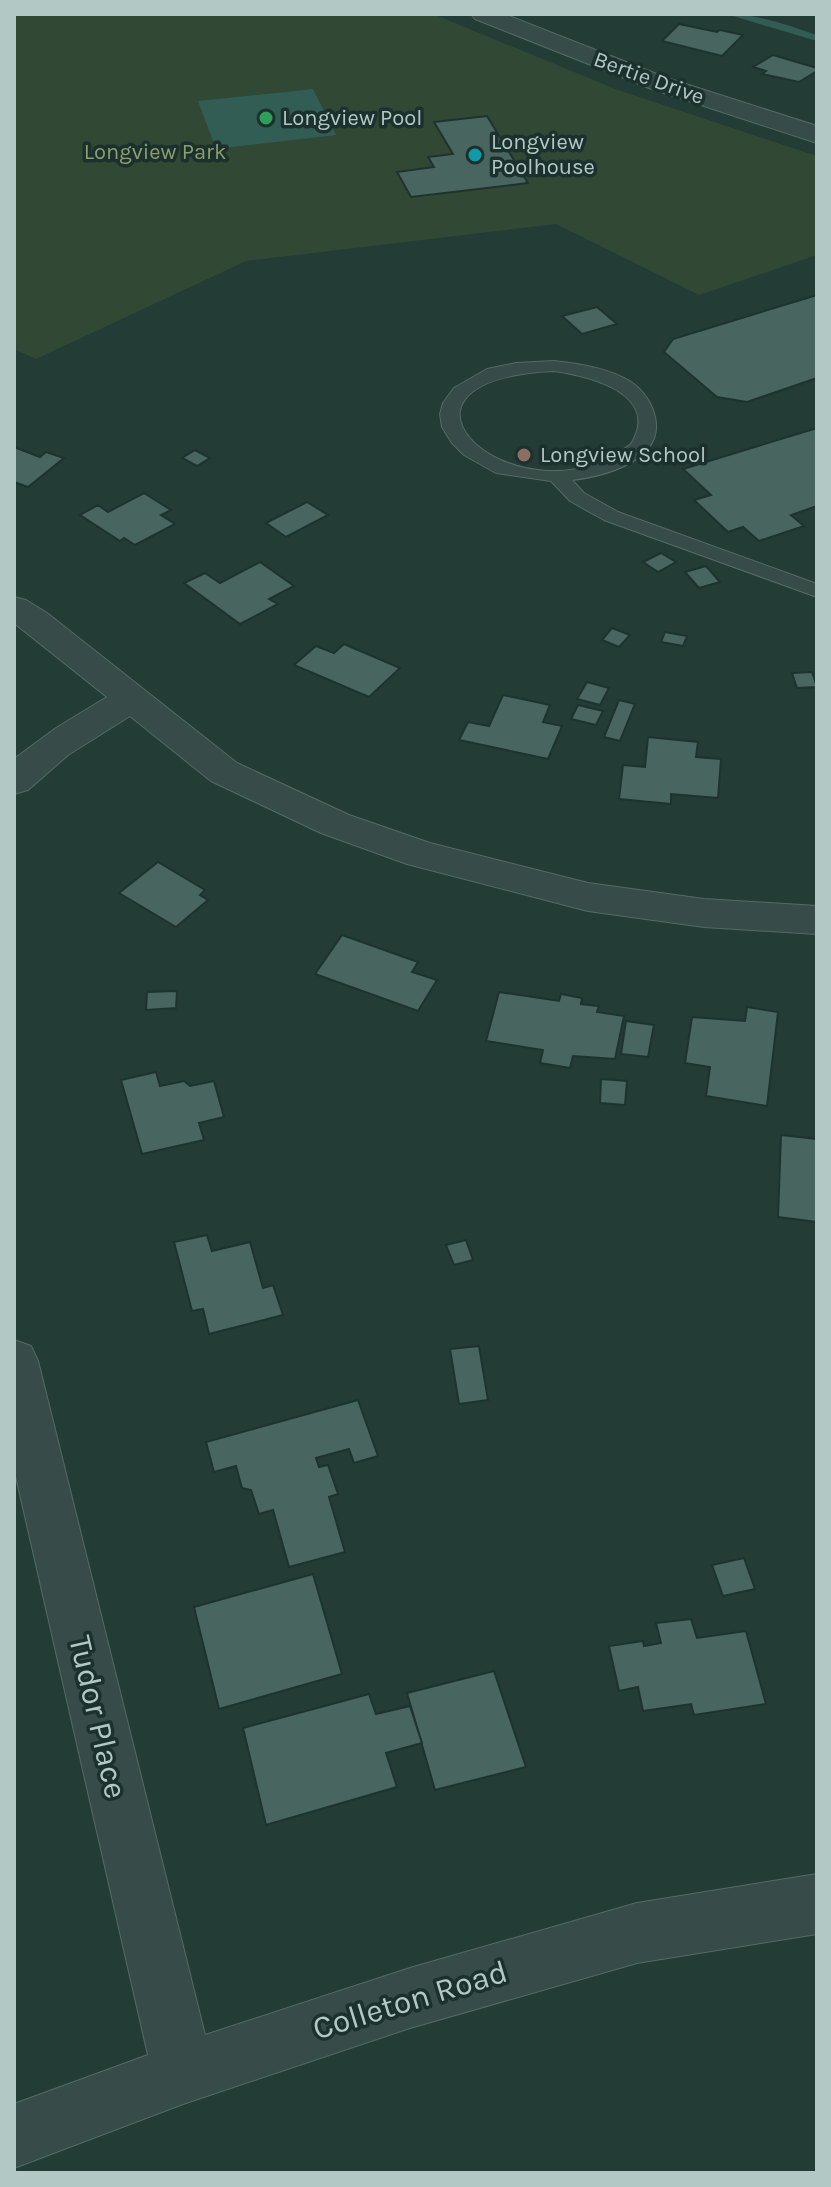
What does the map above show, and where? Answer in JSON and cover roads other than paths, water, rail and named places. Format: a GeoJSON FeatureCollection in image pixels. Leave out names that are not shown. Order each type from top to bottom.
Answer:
{"type":"FeatureCollection","features":[{"type":"Feature","properties":{"kind":"street","name":"Bertie Drive"},"geometry":{"type":"LineString","coordinates":[[483,14],[658,83],[817,135]]}},
{"type":"Feature","properties":{"kind":"street"},"geometry":{"type":"LineString","coordinates":[[14,608],[35,621],[130,700],[224,772],[335,824],[421,854],[588,897],[704,913],[817,920]]}},
{"type":"Feature","properties":{"kind":"street"},"geometry":{"type":"LineString","coordinates":[[14,781],[36,759],[87,723],[130,700]]}},
{"type":"Feature","properties":{"kind":"street","name":"Tudor Place"},"geometry":{"type":"LineString","coordinates":[[14,1361],[183,2073]]}},
{"type":"Feature","properties":{"kind":"street","name":"Colleton Road"},"geometry":{"type":"LineString","coordinates":[[14,2136],[183,2073],[410,1998],[637,1933],[817,1904]]}},
{"type":"Feature","properties":{"kind":"lane"},"geometry":{"type":"LineString","coordinates":[[557,476],[604,467],[639,448],[648,430],[647,412],[635,394],[613,380],[586,370],[554,366],[522,367],[493,373],[470,385],[454,400],[449,417],[453,435],[468,452],[492,465],[523,474],[557,476],[577,497],[611,516],[817,591]]}},
{"type":"Feature","properties":{"kind":"waterway"},"geometry":{"type":"LineString","coordinates":[[730,14],[817,38]]}},
{"type":"Feature","properties":{"kind":"place","name":"Longview Pool"},"geometry":{"type":"Point","coordinates":[266,118]}},
{"type":"Feature","properties":{"kind":"place","name":"Longview Poolhouse"},"geometry":{"type":"Point","coordinates":[475,155]}},
{"type":"Feature","properties":{"kind":"place","name":"Longview School"},"geometry":{"type":"Point","coordinates":[524,455]}},
{"type":"Feature","properties":{"kind":"park label","name":"Longview Park"},"geometry":{"type":"Point","coordinates":[155,152]}}]}
